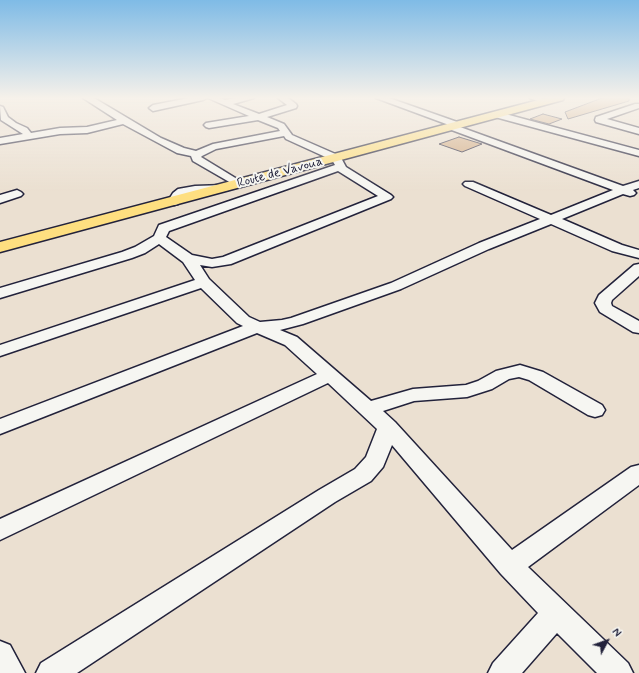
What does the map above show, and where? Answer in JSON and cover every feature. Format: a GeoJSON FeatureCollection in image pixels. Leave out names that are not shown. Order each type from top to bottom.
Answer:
{"type":"FeatureCollection","features":[{"type":"Feature","properties":{"kind":"main road","name":"Route de Vavoua"},"geometry":{"type":"LineString","coordinates":[[0,247],[238,184],[338,162],[443,129]]}},
{"type":"Feature","properties":{"kind":"street"},"geometry":{"type":"LineString","coordinates":[[23,129],[29,136]]}},
{"type":"Feature","properties":{"kind":"street"},"geometry":{"type":"LineString","coordinates":[[0,141],[60,131],[89,129]]}},
{"type":"Feature","properties":{"kind":"street"},"geometry":{"type":"LineString","coordinates":[[139,129],[181,151],[197,154],[213,147],[285,133]]}},
{"type":"Feature","properties":{"kind":"street"},"geometry":{"type":"LineString","coordinates":[[188,260],[212,263],[226,261],[387,197],[338,162],[289,137],[285,133],[284,129]]}},
{"type":"Feature","properties":{"kind":"street"},"geometry":{"type":"LineString","coordinates":[[463,129],[639,196]]}},
{"type":"Feature","properties":{"kind":"street"},"geometry":{"type":"LineString","coordinates":[[551,129],[639,153]]}},
{"type":"Feature","properties":{"kind":"street"},"geometry":{"type":"LineString","coordinates":[[197,154],[197,159],[238,184]]}},
{"type":"Feature","properties":{"kind":"street"},"geometry":{"type":"LineString","coordinates":[[0,293],[140,250],[159,238],[164,228],[338,162]]}},
{"type":"Feature","properties":{"kind":"street"},"geometry":{"type":"LineString","coordinates":[[469,184],[617,248],[639,254]]}},
{"type":"Feature","properties":{"kind":"street"},"geometry":{"type":"LineString","coordinates":[[0,427],[256,328],[297,321],[396,286],[484,246],[639,184]]}},
{"type":"Feature","properties":{"kind":"street"},"geometry":{"type":"LineString","coordinates":[[0,199],[17,194]]}},
{"type":"Feature","properties":{"kind":"street"},"geometry":{"type":"LineString","coordinates":[[159,238],[188,260],[204,282],[242,320],[256,328],[291,341],[388,427],[510,566],[556,614],[618,673]]}},
{"type":"Feature","properties":{"kind":"street"},"geometry":{"type":"LineString","coordinates":[[639,268],[605,298],[603,303],[606,309],[639,328]]}},
{"type":"Feature","properties":{"kind":"street"},"geometry":{"type":"LineString","coordinates":[[0,351],[204,282]]}},
{"type":"Feature","properties":{"kind":"street"},"geometry":{"type":"LineString","coordinates":[[368,409],[413,396],[467,391],[486,385],[503,375],[520,371],[536,376],[595,410]]}},
{"type":"Feature","properties":{"kind":"street"},"geometry":{"type":"LineString","coordinates":[[0,530],[330,375]]}},
{"type":"Feature","properties":{"kind":"street"},"geometry":{"type":"LineString","coordinates":[[51,673],[327,496],[363,475],[375,461],[388,427]]}},
{"type":"Feature","properties":{"kind":"street"},"geometry":{"type":"LineString","coordinates":[[510,566],[639,473]]}},
{"type":"Feature","properties":{"kind":"street"},"geometry":{"type":"LineString","coordinates":[[503,673],[556,614]]}},
{"type":"Feature","properties":{"kind":"street"},"geometry":{"type":"LineString","coordinates":[[0,655],[10,673]]}},
{"type":"Feature","properties":{"kind":"building"},"geometry":{"type":"Polygon","coordinates":[[[459,137],[482,144],[462,152],[439,144],[459,137]]]}}]}
